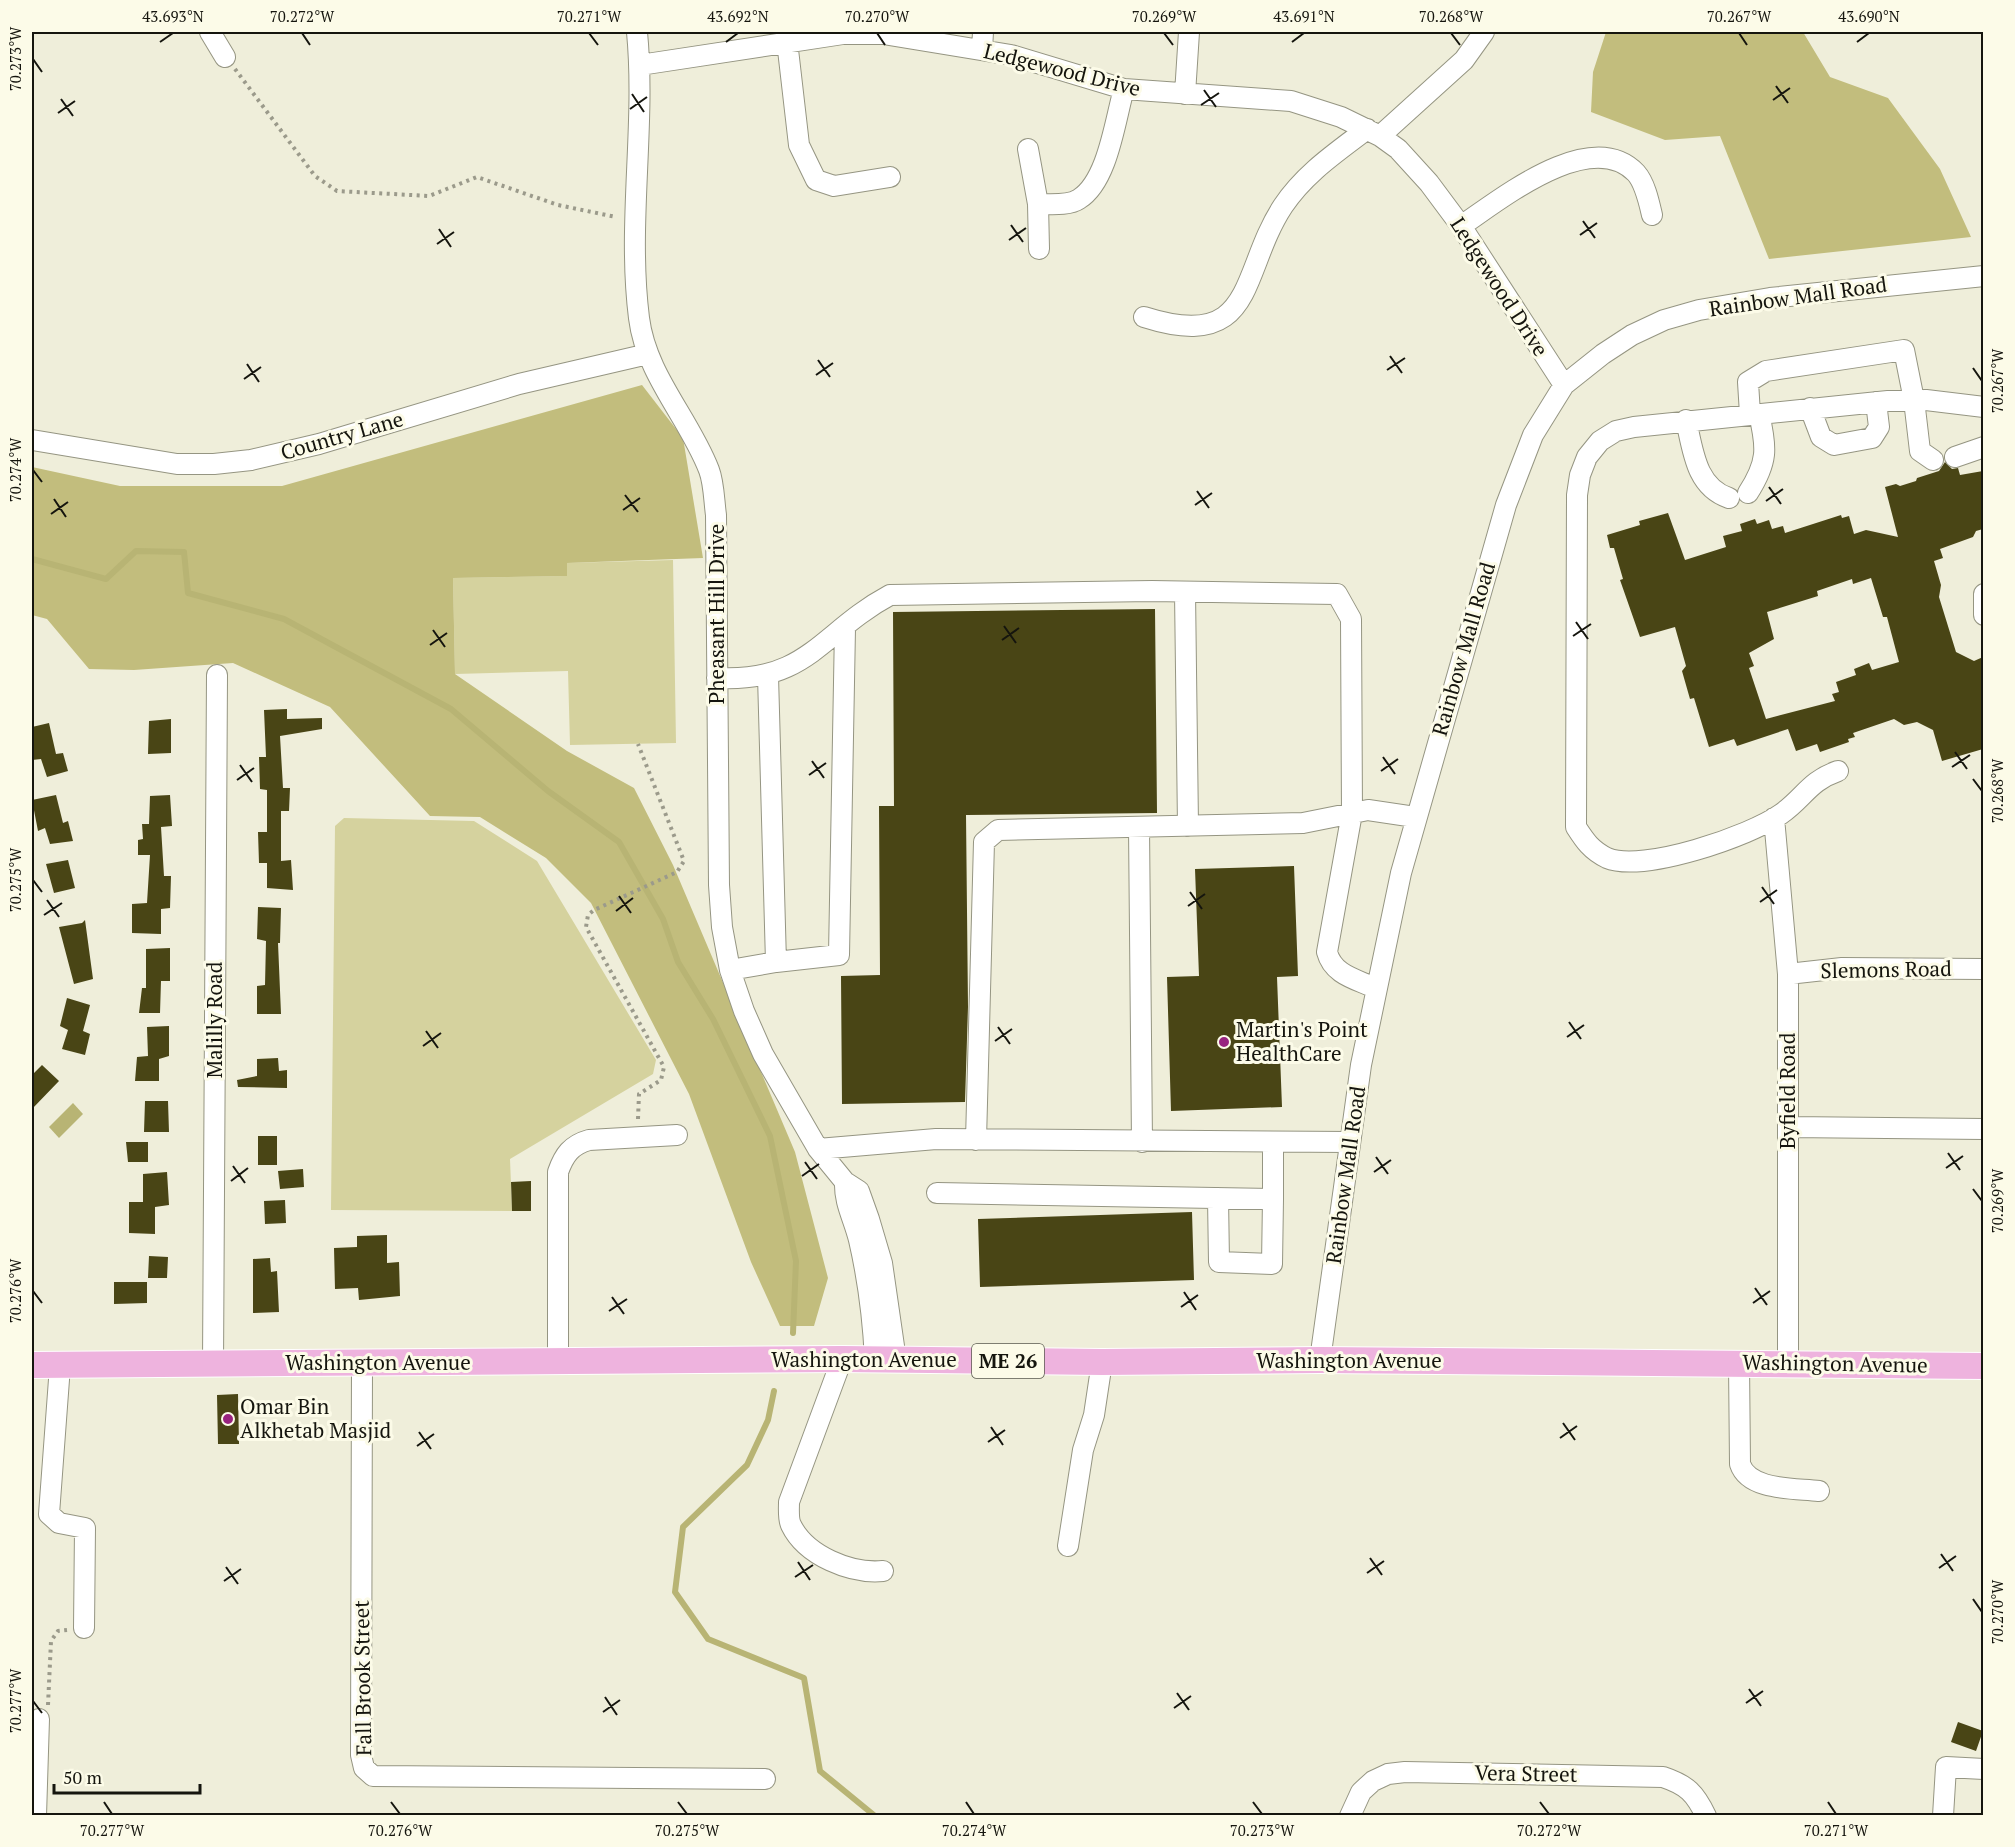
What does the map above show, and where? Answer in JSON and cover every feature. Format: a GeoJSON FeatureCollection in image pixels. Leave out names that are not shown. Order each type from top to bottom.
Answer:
{"type":"FeatureCollection","features":[{"type":"Feature","properties":{"kind":"main road","name":"Washington Avenue"},"geometry":{"type":"LineString","coordinates":[[32,1365],[842,1359],[1102,1362],[1320,1360],[1983,1366]]}},
{"type":"Feature","properties":{"kind":"street"},"geometry":{"type":"LineString","coordinates":[[210,32],[225,57]]}},
{"type":"Feature","properties":{"kind":"street","name":"Pheasant Hill Drive"},"geometry":{"type":"LineString","coordinates":[[637,32],[640,65],[636,218],[639,319],[648,354],[710,472],[716,515],[719,885],[722,927],[730,970],[744,1011],[763,1054],[818,1149],[845,1182],[859,1191],[877,1240],[892,1316],[886,1360]]}},
{"type":"Feature","properties":{"kind":"street"},"geometry":{"type":"LineString","coordinates":[[1185,94],[1189,32]]}},
{"type":"Feature","properties":{"kind":"street"},"geometry":{"type":"LineString","coordinates":[[1144,317],[1165,324],[1187,326],[1221,320],[1237,308],[1283,207],[1304,180],[1341,148],[1374,133],[1464,60],[1484,32]]}},
{"type":"Feature","properties":{"kind":"street","name":"Ledgewood Drive"},"geometry":{"type":"LineString","coordinates":[[640,65],[843,34],[883,34],[983,41],[1011,55],[1124,88],[1291,101],[1341,117],[1374,133],[1415,166],[1461,226],[1564,385]]}},
{"type":"Feature","properties":{"kind":"street"},"geometry":{"type":"LineString","coordinates":[[787,41],[799,145],[816,180],[834,186],[890,177]]}},
{"type":"Feature","properties":{"kind":"street"},"geometry":{"type":"LineString","coordinates":[[1038,204],[1078,200],[1092,187],[1102,172],[1124,88]]}},
{"type":"Feature","properties":{"kind":"street"},"geometry":{"type":"LineString","coordinates":[[1028,149],[1038,204],[1039,249]]}},
{"type":"Feature","properties":{"kind":"street"},"geometry":{"type":"LineString","coordinates":[[1461,226],[1532,180],[1582,158],[1598,156],[1618,160],[1637,174],[1652,215]]}},
{"type":"Feature","properties":{"kind":"street","name":"Rainbow Mall Road"},"geometry":{"type":"LineString","coordinates":[[1320,1360],[1350,1142],[1375,988],[1415,817],[1518,469],[1533,435],[1564,385],[1603,354],[1632,335],[1664,320],[1699,310],[1770,297],[1983,276]]}},
{"type":"Feature","properties":{"kind":"street"},"geometry":{"type":"LineString","coordinates":[[1686,420],[1696,462],[1704,481],[1719,494],[1739,496],[1765,459],[1765,442],[1754,414],[1748,382],[1766,371],[1904,350],[1914,400],[1920,451],[1933,460]]}},
{"type":"Feature","properties":{"kind":"street","name":"Country Lane"},"geometry":{"type":"LineString","coordinates":[[32,440],[177,464],[214,464],[250,460],[319,444],[519,384],[648,354]]}},
{"type":"Feature","properties":{"kind":"street"},"geometry":{"type":"LineString","coordinates":[[1838,771],[1820,777],[1774,818],[1720,843],[1668,857],[1631,861],[1609,859],[1588,846],[1576,826],[1577,507],[1580,475],[1587,457],[1599,441],[1616,431],[1686,420],[1914,400],[1983,407]]}},
{"type":"Feature","properties":{"kind":"street"},"geometry":{"type":"LineString","coordinates":[[1810,408],[1821,437],[1834,445],[1872,438],[1878,427],[1876,402]]}},
{"type":"Feature","properties":{"kind":"street"},"geometry":{"type":"LineString","coordinates":[[1955,458],[1983,447]]}},
{"type":"Feature","properties":{"kind":"street"},"geometry":{"type":"LineString","coordinates":[[717,678],[743,680],[768,676],[803,660],[845,628],[869,606],[890,596],[1185,592],[1337,594],[1351,620],[1352,813],[1327,952],[1330,963],[1337,971],[1375,988]]}},
{"type":"Feature","properties":{"kind":"street"},"geometry":{"type":"LineString","coordinates":[[1185,592],[1188,826]]}},
{"type":"Feature","properties":{"kind":"street"},"geometry":{"type":"LineString","coordinates":[[1983,594],[1983,615]]}},
{"type":"Feature","properties":{"kind":"street"},"geometry":{"type":"LineString","coordinates":[[730,970],[839,955],[845,628]]}},
{"type":"Feature","properties":{"kind":"street","name":"Malilly Road"},"geometry":{"type":"LineString","coordinates":[[213,1365],[217,675]]}},
{"type":"Feature","properties":{"kind":"street"},"geometry":{"type":"LineString","coordinates":[[768,676],[776,962]]}},
{"type":"Feature","properties":{"kind":"street"},"geometry":{"type":"LineString","coordinates":[[976,1140],[984,842],[998,830],[1304,823],[1368,810],[1415,817]]}},
{"type":"Feature","properties":{"kind":"street","name":"Byfield Road"},"geometry":{"type":"LineString","coordinates":[[1774,818],[1788,974],[1788,1364]]}},
{"type":"Feature","properties":{"kind":"street"},"geometry":{"type":"LineString","coordinates":[[1139,827],[1142,1142]]}},
{"type":"Feature","properties":{"kind":"street","name":"Slemons Road"},"geometry":{"type":"LineString","coordinates":[[1788,974],[1842,968],[1983,969]]}},
{"type":"Feature","properties":{"kind":"street"},"geometry":{"type":"LineString","coordinates":[[1789,1126],[1983,1129]]}},
{"type":"Feature","properties":{"kind":"street"},"geometry":{"type":"LineString","coordinates":[[558,1362],[558,1172],[563,1158],[579,1143],[589,1140],[677,1135]]}},
{"type":"Feature","properties":{"kind":"street"},"geometry":{"type":"LineString","coordinates":[[818,1149],[936,1140],[1350,1142]]}},
{"type":"Feature","properties":{"kind":"street"},"geometry":{"type":"LineString","coordinates":[[1218,1198],[1219,1262],[1272,1264],[1273,1142]]}},
{"type":"Feature","properties":{"kind":"street"},"geometry":{"type":"LineString","coordinates":[[937,1193],[1273,1198]]}},
{"type":"Feature","properties":{"kind":"street"},"geometry":{"type":"LineString","coordinates":[[842,1359],[789,1502],[790,1524],[804,1544],[833,1561],[868,1572],[883,1571]]}},
{"type":"Feature","properties":{"kind":"street"},"geometry":{"type":"LineString","coordinates":[[1068,1546],[1077,1478],[1098,1397],[1102,1362]]}},
{"type":"Feature","properties":{"kind":"street"},"geometry":{"type":"LineString","coordinates":[[1739,1363],[1740,1464],[1743,1474],[1754,1482],[1819,1491]]}},
{"type":"Feature","properties":{"kind":"street","name":"Fall Brook Street"},"geometry":{"type":"LineString","coordinates":[[362,1364],[361,1755],[364,1768],[373,1776],[765,1779]]}},
{"type":"Feature","properties":{"kind":"street"},"geometry":{"type":"LineString","coordinates":[[60,1366],[49,1514],[59,1523],[86,1528],[84,1628]]}},
{"type":"Feature","properties":{"kind":"street"},"geometry":{"type":"LineString","coordinates":[[36,1815],[39,1719]]}},
{"type":"Feature","properties":{"kind":"street"},"geometry":{"type":"LineString","coordinates":[[1943,1815],[1946,1767],[1983,1768]]}},
{"type":"Feature","properties":{"kind":"street","name":"Vera Street"},"geometry":{"type":"LineString","coordinates":[[1350,1815],[1361,1792],[1373,1781],[1388,1774],[1440,1772],[1663,1778],[1682,1783],[1697,1798],[1706,1815]]}},
{"type":"Feature","properties":{"kind":"path"},"geometry":{"type":"LineString","coordinates":[[225,57],[254,92],[315,176],[337,190],[429,196],[477,177],[558,205],[614,217],[636,218]]}},
{"type":"Feature","properties":{"kind":"path"},"geometry":{"type":"LineString","coordinates":[[638,1122],[639,1094],[661,1080],[664,1067],[586,927],[588,915],[594,910],[677,872],[684,861],[639,744]]}},
{"type":"Feature","properties":{"kind":"path"},"geometry":{"type":"LineString","coordinates":[[39,1719],[48,1718],[51,1641],[58,1631],[84,1628]]}},
{"type":"Feature","properties":{"kind":"shaded area"},"geometry":{"type":"Polygon","coordinates":[[[1606,32],[1803,32],[1830,77],[1888,98],[1940,169],[1971,237],[1769,259],[1720,136],[1665,140],[1591,112],[1593,72],[1606,32]]]}},
{"type":"Feature","properties":{"kind":"shaded area"},"geometry":{"type":"Polygon","coordinates":[[[642,385],[683,438],[703,558],[567,563],[567,576],[453,578],[455,674],[567,751],[634,788],[673,865],[795,1152],[828,1278],[814,1326],[780,1326],[751,1262],[689,1094],[591,903],[546,858],[480,817],[430,816],[330,707],[233,663],[134,670],[89,669],[47,619],[32,615],[32,467],[120,486],[282,486],[642,385]]]}},
{"type":"Feature","properties":{"kind":"shaded area"},"geometry":{"type":"Polygon","coordinates":[[[673,560],[676,743],[570,745],[568,671],[455,674],[453,578],[566,576],[566,563],[673,560]]]}},
{"type":"Feature","properties":{"kind":"shaded area"},"geometry":{"type":"Polygon","coordinates":[[[344,818],[474,821],[537,861],[656,1060],[653,1074],[510,1159],[512,1211],[331,1210],[335,826],[344,818]]]}},
{"type":"Feature","properties":{"kind":"shaded area"},"geometry":{"type":"Polygon","coordinates":[[[73,1103],[83,1114],[59,1138],[49,1127],[73,1103]]]}},
{"type":"Feature","properties":{"kind":"building"},"geometry":{"type":"Polygon","coordinates":[[[1945,462],[1952,469],[1958,468],[1960,475],[1983,471],[1983,529],[1976,531],[1973,537],[1940,549],[1943,558],[1934,561],[1941,585],[1939,597],[1956,652],[1974,661],[1983,657],[1983,749],[1942,761],[1933,730],[1917,722],[1904,725],[1894,719],[1853,733],[1855,737],[1848,739],[1849,742],[1820,752],[1817,744],[1796,751],[1788,729],[1737,746],[1734,739],[1709,747],[1694,698],[1690,699],[1682,671],[1686,666],[1675,627],[1640,637],[1620,580],[1623,579],[1614,548],[1610,548],[1607,535],[1640,525],[1639,521],[1668,513],[1685,560],[1726,547],[1723,536],[1742,531],[1740,524],[1755,519],[1757,524],[1769,520],[1772,529],[1783,526],[1785,533],[1841,515],[1842,518],[1849,516],[1854,534],[1866,530],[1898,537],[1885,487],[1896,484],[1900,486],[1939,471],[1945,462]],[[1871,578],[1853,584],[1852,579],[1817,591],[1818,596],[1767,612],[1774,639],[1749,653],[1754,666],[1749,668],[1766,719],[1835,701],[1832,694],[1839,692],[1836,682],[1856,675],[1854,669],[1869,663],[1872,670],[1899,662],[1887,617],[1883,617],[1871,578]]]}},
{"type":"Feature","properties":{"kind":"building"},"geometry":{"type":"Polygon","coordinates":[[[1155,609],[1157,813],[966,815],[968,1007],[965,1102],[842,1104],[841,976],[880,975],[879,806],[894,806],[893,612],[1155,609]]]}},
{"type":"Feature","properties":{"kind":"building"},"geometry":{"type":"Polygon","coordinates":[[[287,709],[287,719],[322,718],[322,729],[280,736],[283,788],[290,788],[289,811],[281,811],[281,861],[291,860],[293,890],[267,888],[267,863],[259,863],[258,832],[267,832],[267,790],[260,789],[259,757],[266,757],[264,710],[287,709]]]}},
{"type":"Feature","properties":{"kind":"building"},"geometry":{"type":"Polygon","coordinates":[[[171,719],[171,753],[148,754],[149,721],[171,719]]]}},
{"type":"Feature","properties":{"kind":"building"},"geometry":{"type":"Polygon","coordinates":[[[49,723],[56,754],[63,753],[68,771],[47,777],[41,759],[32,760],[32,727],[49,723]]]}},
{"type":"Feature","properties":{"kind":"building"},"geometry":{"type":"Polygon","coordinates":[[[56,795],[63,823],[68,821],[73,841],[50,844],[45,828],[38,831],[32,800],[56,795]]]}},
{"type":"Feature","properties":{"kind":"building"},"geometry":{"type":"Polygon","coordinates":[[[170,795],[172,826],[161,827],[164,876],[171,876],[170,908],[161,909],[161,934],[132,933],[132,904],[147,903],[150,855],[138,855],[138,840],[143,839],[142,824],[149,824],[150,796],[170,795]]]}},
{"type":"Feature","properties":{"kind":"building"},"geometry":{"type":"Polygon","coordinates":[[[68,860],[75,888],[54,893],[46,864],[68,860]]]}},
{"type":"Feature","properties":{"kind":"building","name":"Martin's Point HealthCare"},"geometry":{"type":"Polygon","coordinates":[[[1294,866],[1298,976],[1277,977],[1282,1107],[1171,1111],[1167,977],[1199,976],[1195,869],[1294,866]]]}},
{"type":"Feature","properties":{"kind":"building"},"geometry":{"type":"Polygon","coordinates":[[[258,907],[281,908],[280,943],[278,943],[281,1014],[257,1014],[257,986],[265,985],[266,941],[257,939],[258,907]]]}},
{"type":"Feature","properties":{"kind":"building"},"geometry":{"type":"Polygon","coordinates":[[[85,920],[93,979],[74,984],[59,927],[82,923],[85,920]]]}},
{"type":"Feature","properties":{"kind":"building"},"geometry":{"type":"Polygon","coordinates":[[[170,948],[170,981],[161,981],[160,1013],[139,1013],[142,988],[146,988],[146,949],[170,948]]]}},
{"type":"Feature","properties":{"kind":"building"},"geometry":{"type":"Polygon","coordinates":[[[67,998],[90,1005],[83,1031],[90,1034],[85,1055],[62,1049],[68,1030],[60,1026],[67,998]]]}},
{"type":"Feature","properties":{"kind":"building"},"geometry":{"type":"Polygon","coordinates":[[[169,1026],[169,1056],[159,1059],[159,1081],[135,1081],[137,1057],[148,1056],[147,1027],[169,1026]]]}},
{"type":"Feature","properties":{"kind":"building"},"geometry":{"type":"Polygon","coordinates":[[[278,1058],[279,1071],[287,1070],[287,1088],[238,1087],[237,1080],[257,1076],[257,1059],[278,1058]]]}},
{"type":"Feature","properties":{"kind":"building"},"geometry":{"type":"Polygon","coordinates":[[[42,1065],[59,1081],[32,1109],[32,1075],[42,1065]]]}},
{"type":"Feature","properties":{"kind":"building"},"geometry":{"type":"Polygon","coordinates":[[[145,1101],[168,1101],[169,1132],[144,1132],[145,1101]]]}},
{"type":"Feature","properties":{"kind":"building"},"geometry":{"type":"Polygon","coordinates":[[[258,1136],[277,1136],[277,1165],[258,1165],[258,1136]]]}},
{"type":"Feature","properties":{"kind":"building"},"geometry":{"type":"Polygon","coordinates":[[[126,1142],[148,1142],[148,1162],[128,1162],[126,1142]]]}},
{"type":"Feature","properties":{"kind":"building"},"geometry":{"type":"Polygon","coordinates":[[[303,1169],[304,1187],[280,1189],[278,1171],[303,1169]]]}},
{"type":"Feature","properties":{"kind":"building"},"geometry":{"type":"Polygon","coordinates":[[[167,1172],[169,1205],[155,1207],[155,1234],[129,1233],[129,1202],[143,1202],[143,1174],[167,1172]]]}},
{"type":"Feature","properties":{"kind":"building"},"geometry":{"type":"Polygon","coordinates":[[[531,1181],[531,1211],[512,1211],[511,1182],[531,1181]]]}},
{"type":"Feature","properties":{"kind":"building"},"geometry":{"type":"Polygon","coordinates":[[[285,1200],[286,1223],[265,1224],[264,1201],[285,1200]]]}},
{"type":"Feature","properties":{"kind":"building"},"geometry":{"type":"Polygon","coordinates":[[[1192,1212],[1194,1280],[980,1287],[978,1219],[1192,1212]]]}},
{"type":"Feature","properties":{"kind":"building"},"geometry":{"type":"Polygon","coordinates":[[[387,1235],[387,1263],[399,1262],[400,1296],[359,1300],[358,1288],[335,1289],[334,1248],[357,1247],[357,1236],[387,1235]]]}},
{"type":"Feature","properties":{"kind":"building"},"geometry":{"type":"Polygon","coordinates":[[[149,1256],[168,1257],[167,1278],[148,1278],[149,1256]]]}},
{"type":"Feature","properties":{"kind":"building"},"geometry":{"type":"Polygon","coordinates":[[[270,1258],[271,1272],[277,1271],[279,1312],[253,1313],[253,1259],[270,1258]]]}},
{"type":"Feature","properties":{"kind":"building"},"geometry":{"type":"Polygon","coordinates":[[[114,1282],[147,1282],[147,1303],[114,1304],[114,1282]]]}},
{"type":"Feature","properties":{"kind":"building","name":"Omar Bin Alkhetab Masjid"},"geometry":{"type":"Polygon","coordinates":[[[238,1394],[239,1444],[218,1444],[217,1395],[238,1394]]]}},
{"type":"Feature","properties":{"kind":"building"},"geometry":{"type":"Polygon","coordinates":[[[1958,1722],[1983,1731],[1976,1751],[1951,1742],[1958,1722]]]}},
{"type":"Feature","properties":{"kind":"waterway"},"geometry":{"type":"LineString","coordinates":[[32,559],[106,579],[136,551],[184,552],[188,593],[284,619],[451,709],[548,791],[619,842],[663,919],[678,962],[713,1019],[770,1136],[796,1261],[793,1333]]}},
{"type":"Feature","properties":{"kind":"waterway"},"geometry":{"type":"LineString","coordinates":[[774,1391],[768,1420],[747,1465],[683,1527],[675,1592],[708,1639],[804,1678],[820,1771],[875,1816]]}},
{"type":"Feature","properties":{"kind":"place","name":"Martin's Point HealthCare"},"geometry":{"type":"Point","coordinates":[1224,1042]}},
{"type":"Feature","properties":{"kind":"place","name":"Omar Bin Alkhetab Masjid"},"geometry":{"type":"Point","coordinates":[228,1419]}}]}
